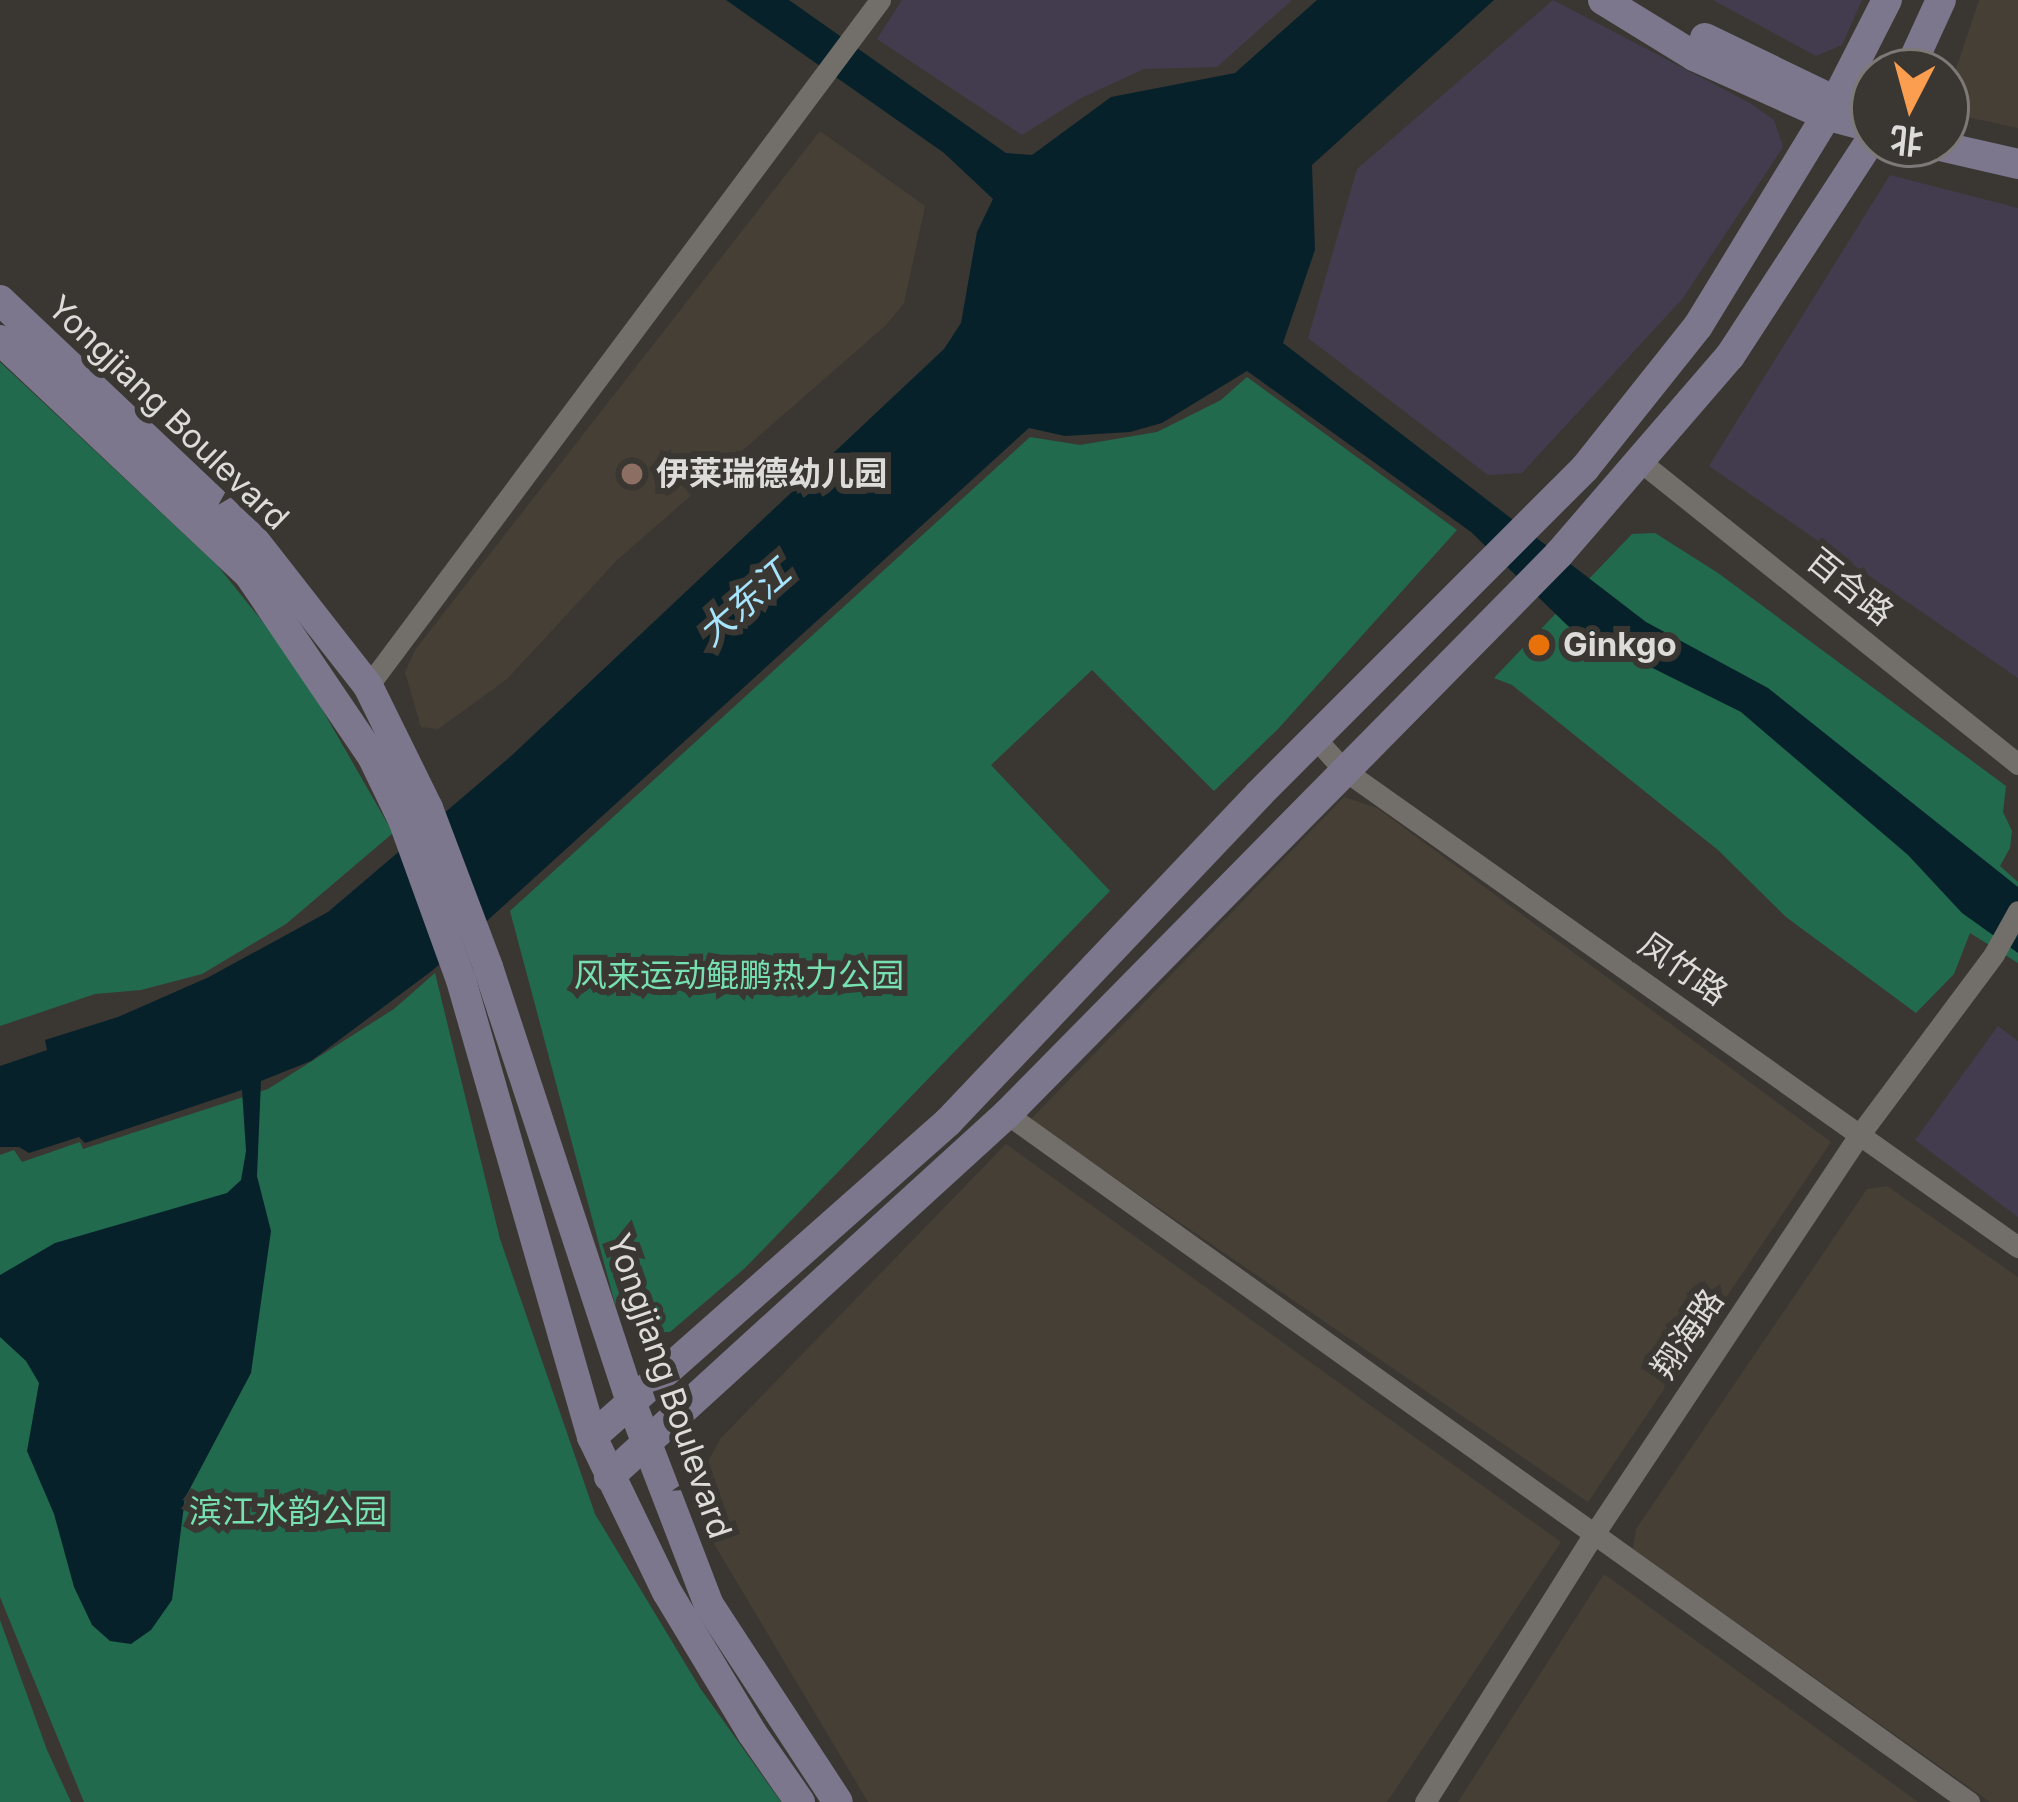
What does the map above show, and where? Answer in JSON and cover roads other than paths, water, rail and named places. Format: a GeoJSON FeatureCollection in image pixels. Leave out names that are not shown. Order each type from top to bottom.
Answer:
{"type":"FeatureCollection","features":[{"type":"Feature","properties":{"kind":"street"},"geometry":{"type":"LineString","coordinates":[[368,686],[880,0]]}},
{"type":"Feature","properties":{"kind":"street"},"geometry":{"type":"LineString","coordinates":[[1603,0],[1694,56],[1831,107]]}},
{"type":"Feature","properties":{"kind":"street"},"geometry":{"type":"LineString","coordinates":[[1636,0],[1850,117]]}},
{"type":"Feature","properties":{"kind":"street"},"geometry":{"type":"LineString","coordinates":[[592,1437],[949,1122],[1315,738],[1585,469],[1698,326],[1831,107],[1887,0]]}},
{"type":"Feature","properties":{"kind":"street"},"geometry":{"type":"LineString","coordinates":[[1919,48],[1941,0]]}},
{"type":"Feature","properties":{"kind":"street"},"geometry":{"type":"LineString","coordinates":[[1970,153],[2018,164]]}},
{"type":"Feature","properties":{"kind":"street"},"geometry":{"type":"LineString","coordinates":[[609,1478],[1007,1114],[1558,554],[1730,356],[1850,168]]}},
{"type":"Feature","properties":{"kind":"street","name":"Yongjiang Boulevard"},"geometry":{"type":"LineString","coordinates":[[0,300],[254,540],[368,686],[423,834]]}},
{"type":"Feature","properties":{"kind":"street","name":"Yongjiang Boulevard"},"geometry":{"type":"LineString","coordinates":[[0,340],[250,576],[423,834]]}},
{"type":"Feature","properties":{"kind":"street","name":"百合路"},"geometry":{"type":"LineString","coordinates":[[1641,462],[2018,764]]}},
{"type":"Feature","properties":{"kind":"street","name":"凤竹路"},"geometry":{"type":"LineString","coordinates":[[1315,738],[1344,770],[2018,1247]]}},
{"type":"Feature","properties":{"kind":"street"},"geometry":{"type":"LineString","coordinates":[[423,834],[474,974],[592,1437],[679,1612],[800,1802]]}},
{"type":"Feature","properties":{"kind":"street","name":"翔海路"},"geometry":{"type":"LineString","coordinates":[[1425,1802],[1594,1534],[1860,1134],[1994,953],[2018,911]]}},
{"type":"Feature","properties":{"kind":"street","name":"Yongjiang Boulevard"},"geometry":{"type":"LineString","coordinates":[[474,974],[709,1605],[838,1802]]}},
{"type":"Feature","properties":{"kind":"street"},"geometry":{"type":"LineString","coordinates":[[1007,1114],[1969,1802]]}},
{"type":"Feature","properties":{"kind":"water","name":"大东江"},"geometry":{"type":"Polygon","coordinates":[[[726,0],[789,0],[1006,153],[1032,155],[1111,97],[1235,73],[1317,0],[1494,0],[1312,165],[1315,250],[1283,343],[1646,622],[1768,688],[2018,887],[2018,953],[1962,913],[1908,855],[1741,712],[1568,626],[1471,532],[1247,371],[1162,423],[1130,432],[1065,436],[1029,428],[433,970],[311,1061],[261,1081],[257,1176],[271,1231],[251,1373],[185,1498],[172,1600],[151,1630],[131,1644],[110,1641],[92,1625],[74,1587],[54,1514],[27,1451],[39,1383],[26,1361],[0,1337],[0,1275],[55,1243],[227,1193],[241,1180],[246,1151],[242,1090],[85,1143],[79,1137],[29,1153],[19,1147],[0,1147],[0,1066],[47,1050],[45,1040],[118,1017],[209,977],[328,912],[510,757],[944,349],[961,323],[977,232],[993,199],[944,153],[726,0]]]}},
{"type":"Feature","properties":{"kind":"place","name":"伊莱瑞德幼儿园"},"geometry":{"type":"Point","coordinates":[632,474]}},
{"type":"Feature","properties":{"kind":"place","name":"Ginkgo"},"geometry":{"type":"Point","coordinates":[1539,645]}},
{"type":"Feature","properties":{"kind":"park label","name":"风来运动鲲鹏热力公园"},"geometry":{"type":"Point","coordinates":[739,976]}},
{"type":"Feature","properties":{"kind":"park label","name":"滨江水韵公园"},"geometry":{"type":"Point","coordinates":[288,1512]}}]}
